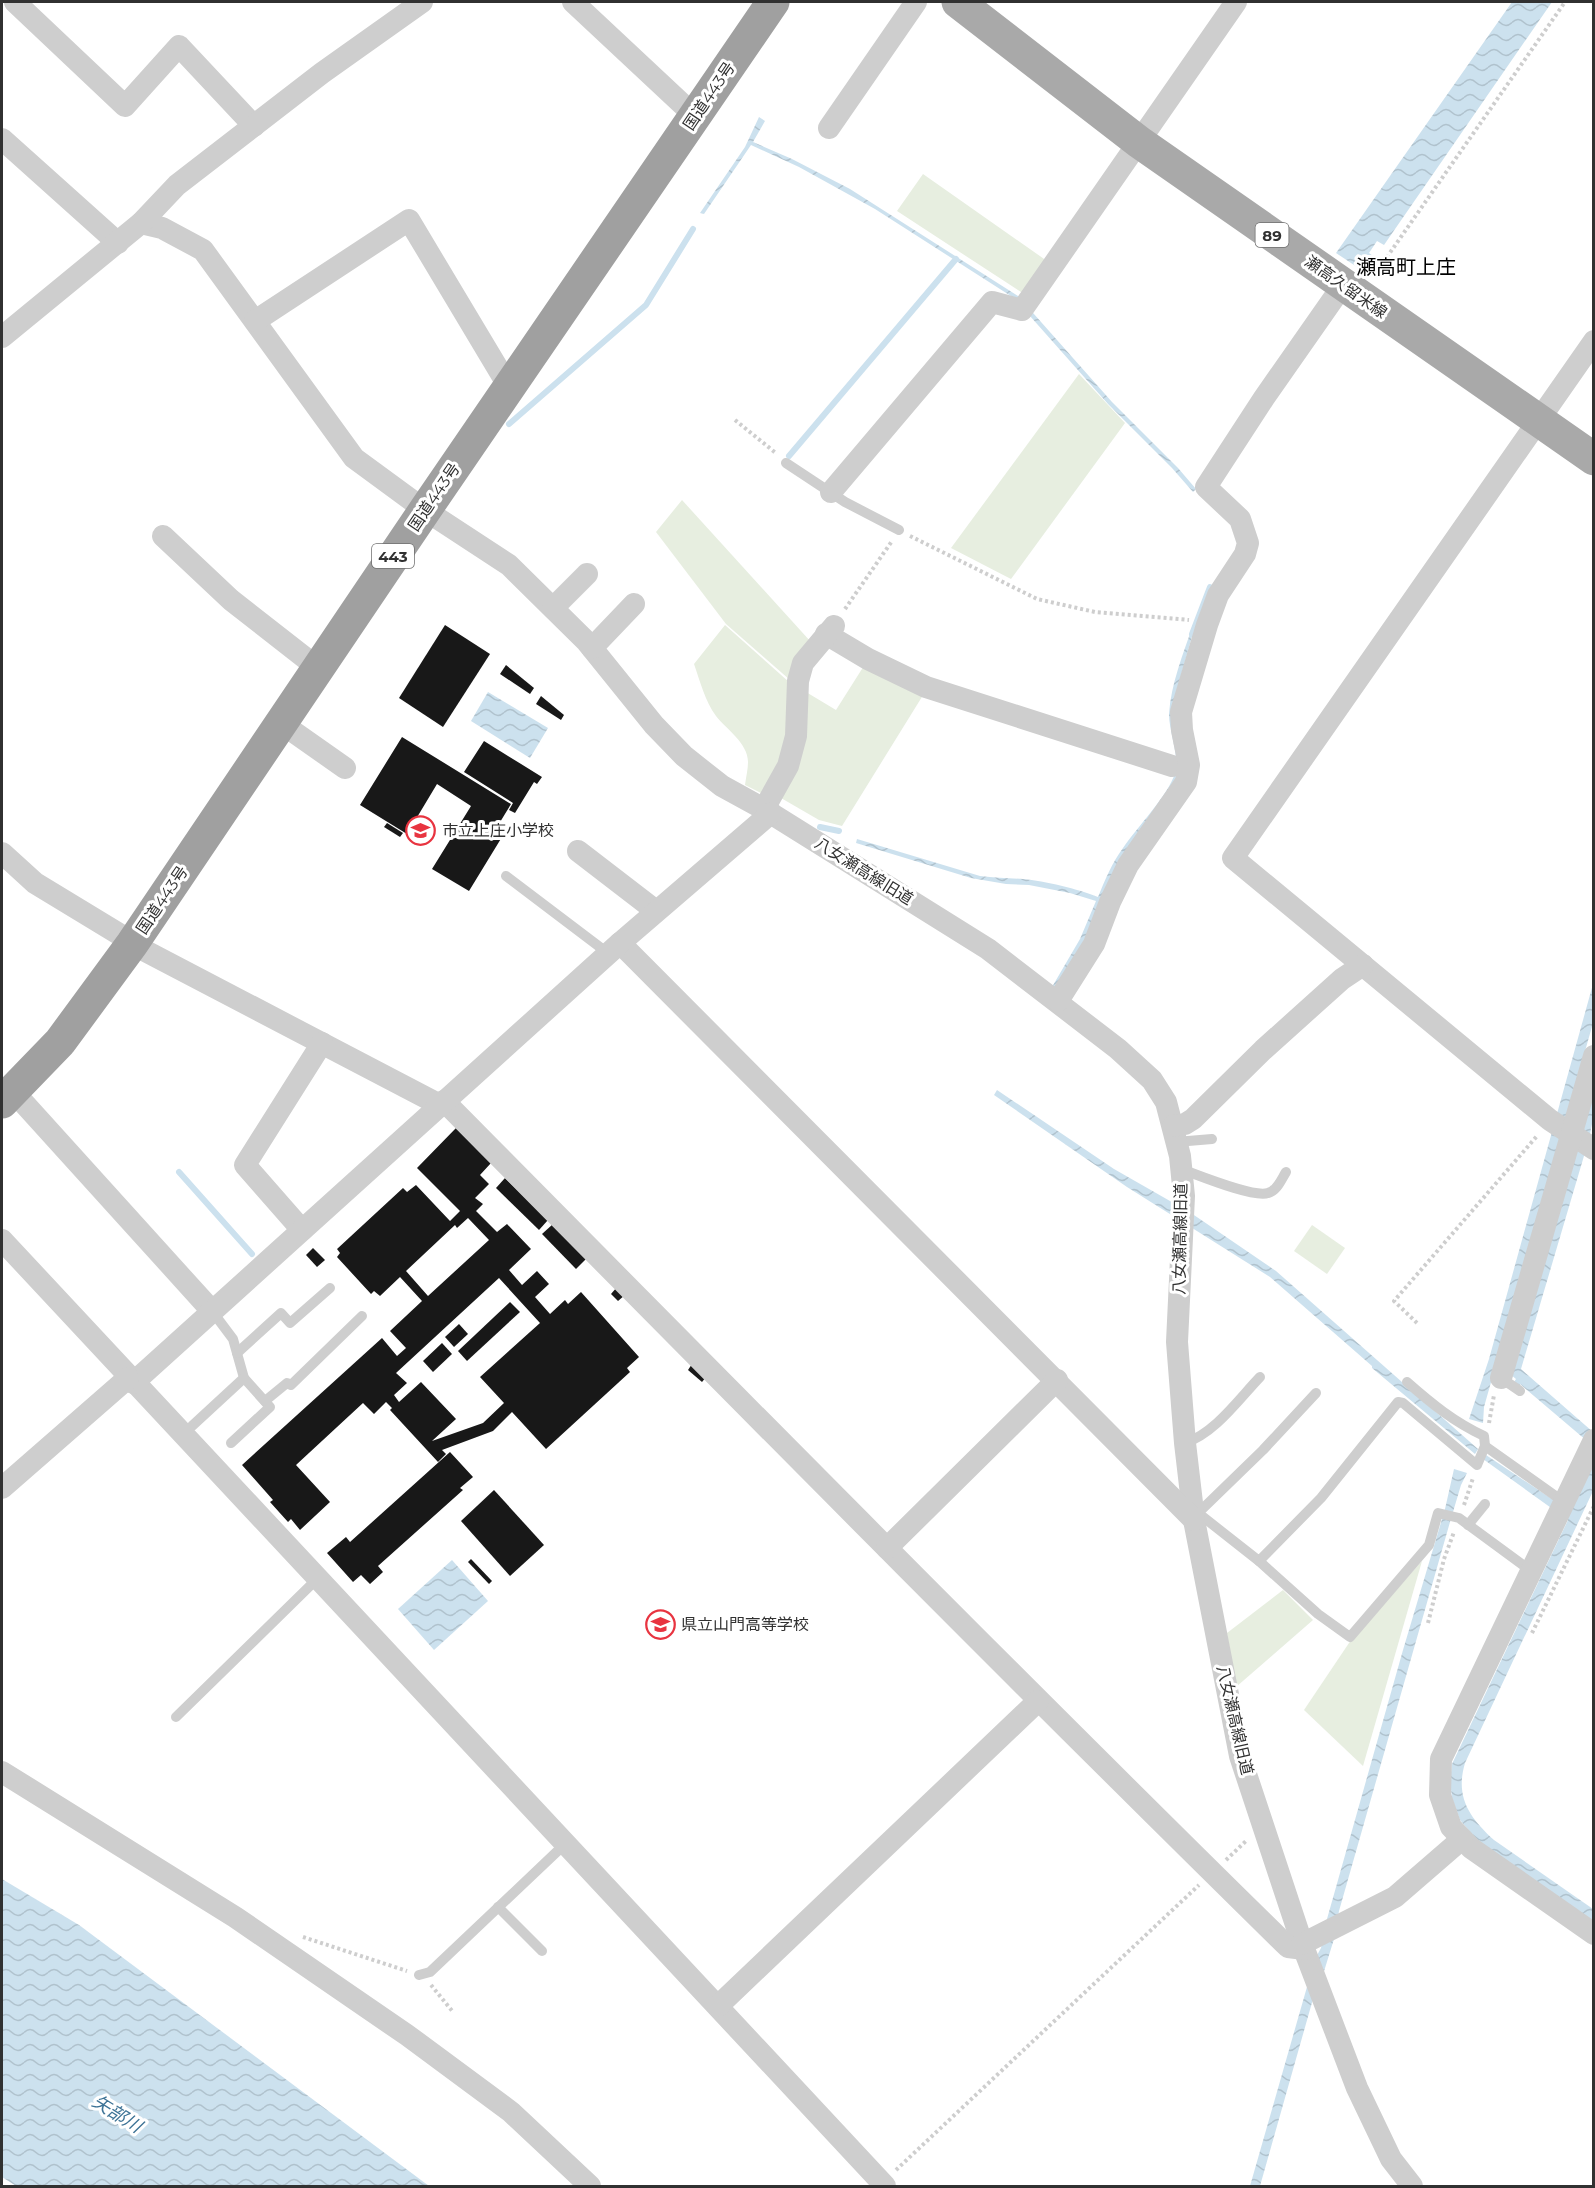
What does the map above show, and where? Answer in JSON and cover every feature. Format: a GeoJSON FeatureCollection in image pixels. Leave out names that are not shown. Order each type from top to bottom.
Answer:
{"type":"FeatureCollection","features":[{"type":"Feature","properties":{"kind":"highway","name":"国道443号"},"geometry":{"type":"LineString","coordinates":[[11,1101],[60,1042],[126,939],[281,723],[773,2]]}},
{"type":"Feature","properties":{"kind":"main road","name":"瀬高久留米線"},"geometry":{"type":"LineString","coordinates":[[958,2],[1139,142],[1593,459]]}},
{"type":"Feature","properties":{"kind":"street"},"geometry":{"type":"LineString","coordinates":[[15,2],[125,106],[179,46],[254,126]]}},
{"type":"Feature","properties":{"kind":"street"},"geometry":{"type":"LineString","coordinates":[[2,337],[118,243],[141,223],[177,185],[422,2]]}},
{"type":"Feature","properties":{"kind":"street"},"geometry":{"type":"LineString","coordinates":[[573,2],[696,117]]}},
{"type":"Feature","properties":{"kind":"street"},"geometry":{"type":"LineString","coordinates":[[830,128],[916,2]]}},
{"type":"Feature","properties":{"kind":"street"},"geometry":{"type":"LineString","coordinates":[[831,492],[992,302],[1022,310],[1236,2]]}},
{"type":"Feature","properties":{"kind":"street"},"geometry":{"type":"LineString","coordinates":[[2,139],[118,243]]}},
{"type":"Feature","properties":{"kind":"street"},"geometry":{"type":"LineString","coordinates":[[255,321],[409,219],[509,387]]}},
{"type":"Feature","properties":{"kind":"street","name":"八女瀬高線旧道"},"geometry":{"type":"LineString","coordinates":[[141,223],[162,228],[203,250],[354,458],[425,510],[510,565],[592,648],[654,725],[684,756],[722,786],[768,811],[988,949],[1058,1001],[1118,1049],[1152,1080],[1166,1102],[1181,1169],[1184,1196],[1178,1342],[1185,1443],[1195,1517],[1240,1756],[1303,1946],[1357,2088],[1390,2158],[1412,2187]]}},
{"type":"Feature","properties":{"kind":"street"},"geometry":{"type":"LineString","coordinates":[[1058,1001],[1094,944],[1110,902],[1128,865],[1186,782],[1189,765],[1181,712],[1218,595],[1245,554],[1248,543],[1240,519],[1206,487],[1264,398],[1351,291]]}},
{"type":"Feature","properties":{"kind":"street"},"geometry":{"type":"LineString","coordinates":[[1593,341],[1233,858],[1550,1120],[1593,1149]]}},
{"type":"Feature","properties":{"kind":"street"},"geometry":{"type":"LineString","coordinates":[[164,536],[231,600],[318,668]]}},
{"type":"Feature","properties":{"kind":"street"},"geometry":{"type":"LineString","coordinates":[[553,608],[586,574]]}},
{"type":"Feature","properties":{"kind":"street"},"geometry":{"type":"LineString","coordinates":[[592,648],[634,604]]}},
{"type":"Feature","properties":{"kind":"street"},"geometry":{"type":"LineString","coordinates":[[2,1488],[212,1311],[768,811],[788,766],[796,736],[798,681],[803,663],[830,630],[868,659],[926,687],[1172,766]]}},
{"type":"Feature","properties":{"kind":"street"},"geometry":{"type":"LineString","coordinates":[[281,723],[345,768]]}},
{"type":"Feature","properties":{"kind":"street"},"geometry":{"type":"LineString","coordinates":[[578,851],[656,911]]}},
{"type":"Feature","properties":{"kind":"street"},"geometry":{"type":"LineString","coordinates":[[2,853],[35,883],[126,939],[322,1043],[442,1103],[1038,1701],[1288,1947],[1303,1946],[1395,1897],[1462,1839]]}},
{"type":"Feature","properties":{"kind":"street"},"geometry":{"type":"LineString","coordinates":[[615,948],[1195,1517]]}},
{"type":"Feature","properties":{"kind":"street"},"geometry":{"type":"LineString","coordinates":[[1174,1134],[1193,1119],[1263,1050],[1342,979],[1363,965]]}},
{"type":"Feature","properties":{"kind":"street"},"geometry":{"type":"LineString","coordinates":[[302,1230],[245,1165],[322,1043]]}},
{"type":"Feature","properties":{"kind":"street"},"geometry":{"type":"LineString","coordinates":[[1501,1378],[1593,1056]]}},
{"type":"Feature","properties":{"kind":"street"},"geometry":{"type":"LineString","coordinates":[[11,1101],[212,1311]]}},
{"type":"Feature","properties":{"kind":"street"},"geometry":{"type":"LineString","coordinates":[[2,1240],[884,2185]]}},
{"type":"Feature","properties":{"kind":"street"},"geometry":{"type":"LineString","coordinates":[[887,1548],[1057,1380]]}},
{"type":"Feature","properties":{"kind":"street"},"geometry":{"type":"LineString","coordinates":[[1593,1440],[1441,1759],[1440,1795],[1450,1827],[1471,1848],[1593,1934]]}},
{"type":"Feature","properties":{"kind":"street"},"geometry":{"type":"LineString","coordinates":[[718,2006],[1038,1701]]}},
{"type":"Feature","properties":{"kind":"street"},"geometry":{"type":"LineString","coordinates":[[2,1772],[235,1917],[407,2035],[511,2112],[590,2187]]}},
{"type":"Feature","properties":{"kind":"lane"},"geometry":{"type":"LineString","coordinates":[[786,462],[819,486],[899,530]]}},
{"type":"Feature","properties":{"kind":"lane"},"geometry":{"type":"LineString","coordinates":[[506,876],[615,948]]}},
{"type":"Feature","properties":{"kind":"lane"},"geometry":{"type":"LineString","coordinates":[[1174,1134],[1212,1139]]}},
{"type":"Feature","properties":{"kind":"lane"},"geometry":{"type":"LineString","coordinates":[[1181,1169],[1247,1191],[1267,1194],[1276,1188],[1286,1172]]}},
{"type":"Feature","properties":{"kind":"lane"},"geometry":{"type":"LineString","coordinates":[[237,1353],[281,1313],[290,1323],[330,1288]]}},
{"type":"Feature","properties":{"kind":"lane"},"geometry":{"type":"LineString","coordinates":[[212,1311],[233,1339],[244,1378],[270,1407],[231,1443]]}},
{"type":"Feature","properties":{"kind":"lane"},"geometry":{"type":"LineString","coordinates":[[265,1401],[307,1370],[309,1365],[362,1316]]}},
{"type":"Feature","properties":{"kind":"lane"},"geometry":{"type":"LineString","coordinates":[[1185,1443],[1195,1440],[1208,1431],[1260,1377]]}},
{"type":"Feature","properties":{"kind":"lane"},"geometry":{"type":"LineString","coordinates":[[192,1426],[244,1378]]}},
{"type":"Feature","properties":{"kind":"lane"},"geometry":{"type":"LineString","coordinates":[[1501,1378],[1520,1391]]}},
{"type":"Feature","properties":{"kind":"lane"},"geometry":{"type":"LineString","coordinates":[[1407,1382],[1442,1412],[1485,1441],[1564,1502]]}},
{"type":"Feature","properties":{"kind":"lane"},"geometry":{"type":"LineString","coordinates":[[1316,1393],[1263,1450],[1195,1517],[1259,1561],[1318,1614],[1350,1636],[1429,1545],[1438,1513],[1463,1522],[1531,1571]]}},
{"type":"Feature","properties":{"kind":"lane"},"geometry":{"type":"LineString","coordinates":[[1259,1561],[1322,1498],[1398,1402],[1403,1403],[1477,1466],[1485,1441]]}},
{"type":"Feature","properties":{"kind":"lane"},"geometry":{"type":"LineString","coordinates":[[1463,1522],[1485,1504]]}},
{"type":"Feature","properties":{"kind":"lane"},"geometry":{"type":"LineString","coordinates":[[176,1717],[317,1580]]}},
{"type":"Feature","properties":{"kind":"lane"},"geometry":{"type":"LineString","coordinates":[[421,1974],[430,1972],[565,1844]]}},
{"type":"Feature","properties":{"kind":"lane"},"geometry":{"type":"LineString","coordinates":[[498,1907],[542,1951]]}},
{"type":"Feature","properties":{"kind":"path"},"geometry":{"type":"LineString","coordinates":[[1351,291],[1565,2]]}},
{"type":"Feature","properties":{"kind":"path"},"geometry":{"type":"LineString","coordinates":[[735,420],[786,462]]}},
{"type":"Feature","properties":{"kind":"path"},"geometry":{"type":"LineString","coordinates":[[830,630],[899,530],[1037,599],[1095,612],[1189,620],[1207,625]]}},
{"type":"Feature","properties":{"kind":"path"},"geometry":{"type":"LineString","coordinates":[[1417,1323],[1394,1301],[1550,1120]]}},
{"type":"Feature","properties":{"kind":"path"},"geometry":{"type":"LineString","coordinates":[[1485,1441],[1495,1390],[1501,1378]]}},
{"type":"Feature","properties":{"kind":"path"},"geometry":{"type":"LineString","coordinates":[[1428,1623],[1444,1559],[1463,1522],[1477,1466]]}},
{"type":"Feature","properties":{"kind":"path"},"geometry":{"type":"LineString","coordinates":[[1532,1633],[1593,1506]]}},
{"type":"Feature","properties":{"kind":"path"},"geometry":{"type":"LineString","coordinates":[[884,2185],[1263,1825]]}},
{"type":"Feature","properties":{"kind":"path"},"geometry":{"type":"LineString","coordinates":[[297,1936],[421,1974],[453,2012]]}},
{"type":"Feature","properties":{"kind":"shaded area"},"geometry":{"type":"Polygon","coordinates":[[[923,174],[1047,261],[1024,294],[897,211],[923,174]]]}},
{"type":"Feature","properties":{"kind":"shaded area"},"geometry":{"type":"Polygon","coordinates":[[[1079,374],[1125,423],[1011,579],[951,548],[1079,374]]]}},
{"type":"Feature","properties":{"kind":"shaded area"},"geometry":{"type":"Polygon","coordinates":[[[682,500],[811,642],[790,680],[726,624],[656,532],[682,500]]]}},
{"type":"Feature","properties":{"kind":"shaded area"},"geometry":{"type":"Polygon","coordinates":[[[725,625],[789,682],[786,749],[765,795],[745,785],[747,755],[736,737],[712,710],[694,664],[725,625]]]}},
{"type":"Feature","properties":{"kind":"shaded area"},"geometry":{"type":"Polygon","coordinates":[[[867,661],[925,692],[842,826],[819,820],[781,798],[806,692],[836,710],[867,661]]]}},
{"type":"Feature","properties":{"kind":"shaded area"},"geometry":{"type":"Polygon","coordinates":[[[1312,1225],[1345,1248],[1327,1274],[1294,1251],[1312,1225]]]}},
{"type":"Feature","properties":{"kind":"shaded area"},"geometry":{"type":"Polygon","coordinates":[[[1422,1561],[1363,1766],[1304,1710],[1349,1643],[1422,1561]]]}},
{"type":"Feature","properties":{"kind":"shaded area"},"geometry":{"type":"Polygon","coordinates":[[[1283,1590],[1313,1620],[1236,1687],[1227,1633],[1283,1590]]]}},
{"type":"Feature","properties":{"kind":"water"},"geometry":{"type":"Polygon","coordinates":[[[1512,2],[1552,2],[1384,245],[1377,241],[1369,253],[1376,258],[1366,273],[1336,253],[1512,2]]]}},
{"type":"Feature","properties":{"kind":"water"},"geometry":{"type":"Polygon","coordinates":[[[759,117],[765,121],[753,142],[850,189],[1018,296],[1112,402],[1196,489],[1193,492],[1108,404],[1014,298],[875,209],[799,167],[751,145],[704,214],[700,213],[745,147],[759,117]]]}},
{"type":"Feature","properties":{"kind":"water"},"geometry":{"type":"Polygon","coordinates":[[[1193,625],[1195,626],[1174,700],[1179,757],[1178,777],[1056,989],[1052,987],[1080,939],[1096,901],[1029,885],[971,878],[856,843],[857,839],[980,876],[1041,882],[1071,888],[1098,897],[1119,854],[1166,791],[1175,773],[1176,760],[1169,721],[1170,703],[1178,669],[1193,625]]]}},
{"type":"Feature","properties":{"kind":"water"},"geometry":{"type":"Polygon","coordinates":[[[488,692],[548,728],[530,758],[471,721],[488,692]]]}},
{"type":"Feature","properties":{"kind":"water"},"geometry":{"type":"Polygon","coordinates":[[[1593,984],[1593,1023],[1484,1407],[1483,1423],[1469,1419],[1489,1359],[1593,984]]]}},
{"type":"Feature","properties":{"kind":"water"},"geometry":{"type":"Polygon","coordinates":[[[1593,1078],[1593,1119],[1589,1139],[1521,1369],[1593,1432],[1587,1441],[1520,1384],[1519,1386],[1514,1382],[1516,1379],[1510,1374],[1593,1078]]]}},
{"type":"Feature","properties":{"kind":"water"},"geometry":{"type":"Polygon","coordinates":[[[997,1090],[1114,1169],[1191,1213],[1276,1271],[1478,1449],[1475,1454],[1372,1368],[1270,1277],[1127,1187],[994,1095],[997,1090]]]}},
{"type":"Feature","properties":{"kind":"water"},"geometry":{"type":"Polygon","coordinates":[[[1486,1455],[1552,1499],[1593,1467],[1593,1491],[1465,1763],[1462,1786],[1466,1806],[1485,1831],[1494,1840],[1593,1909],[1593,1923],[1478,1841],[1460,1820],[1452,1798],[1450,1781],[1452,1764],[1568,1520],[1483,1459],[1486,1455]]]}},
{"type":"Feature","properties":{"kind":"water"},"geometry":{"type":"Polygon","coordinates":[[[1454,1469],[1467,1473],[1450,1522],[1339,1911],[1334,1939],[1317,1994],[1313,1999],[1260,2186],[1250,2186],[1315,1959],[1321,1948],[1327,1919],[1445,1509],[1454,1469]]]}},
{"type":"Feature","properties":{"kind":"water"},"geometry":{"type":"Polygon","coordinates":[[[452,1560],[488,1601],[434,1650],[398,1609],[452,1560]]]}},
{"type":"Feature","properties":{"kind":"water","name":"矢部川"},"geometry":{"type":"Polygon","coordinates":[[[2,1879],[79,1925],[429,2186],[16,2186],[2,2177],[2,1879]]]}},
{"type":"Feature","properties":{"kind":"building"},"geometry":{"type":"Polygon","coordinates":[[[445,625],[490,654],[443,727],[399,698],[445,625]]]}},
{"type":"Feature","properties":{"kind":"building"},"geometry":{"type":"Polygon","coordinates":[[[506,665],[534,688],[530,694],[500,674],[506,665]]]}},
{"type":"Feature","properties":{"kind":"building"},"geometry":{"type":"Polygon","coordinates":[[[541,696],[564,715],[561,720],[536,704],[541,696]]]}},
{"type":"Feature","properties":{"kind":"building"},"geometry":{"type":"Polygon","coordinates":[[[402,737],[511,804],[494,832],[502,837],[469,891],[432,869],[471,806],[437,784],[407,834],[360,805],[402,737]]]}},
{"type":"Feature","properties":{"kind":"building"},"geometry":{"type":"Polygon","coordinates":[[[484,741],[542,777],[537,784],[534,782],[515,813],[509,810],[513,803],[464,772],[484,741]]]}},
{"type":"Feature","properties":{"kind":"building"},"geometry":{"type":"Polygon","coordinates":[[[387,823],[403,833],[400,837],[384,827],[387,823]]]}},
{"type":"Feature","properties":{"kind":"building"},"geometry":{"type":"Polygon","coordinates":[[[456,1128],[491,1163],[480,1175],[489,1184],[475,1198],[483,1204],[476,1211],[497,1232],[507,1224],[531,1249],[509,1270],[522,1285],[537,1271],[549,1284],[535,1297],[550,1314],[565,1300],[568,1304],[581,1292],[639,1357],[627,1368],[630,1372],[546,1449],[512,1412],[493,1431],[442,1450],[446,1454],[438,1462],[390,1410],[392,1408],[386,1402],[374,1414],[363,1403],[296,1465],[330,1502],[300,1530],[291,1519],[288,1522],[270,1502],[273,1500],[242,1465],[382,1338],[397,1356],[406,1348],[390,1331],[422,1301],[400,1277],[380,1296],[374,1291],[371,1294],[337,1257],[340,1253],[337,1249],[403,1188],[407,1192],[416,1185],[450,1221],[460,1211],[417,1168],[456,1128]],[[468,1218],[457,1228],[455,1225],[406,1271],[428,1296],[489,1240],[468,1218]],[[499,1278],[396,1373],[407,1383],[394,1395],[399,1402],[421,1382],[456,1419],[432,1441],[483,1423],[504,1403],[480,1377],[540,1323],[499,1278]]]}},
{"type":"Feature","properties":{"kind":"building"},"geometry":{"type":"Polygon","coordinates":[[[505,1178],[548,1220],[539,1230],[496,1188],[505,1178]]]}},
{"type":"Feature","properties":{"kind":"building"},"geometry":{"type":"Polygon","coordinates":[[[553,1224],[587,1258],[576,1269],[542,1234],[553,1224]]]}},
{"type":"Feature","properties":{"kind":"building"},"geometry":{"type":"Polygon","coordinates":[[[313,1248],[325,1260],[317,1267],[306,1255],[313,1248]]]}},
{"type":"Feature","properties":{"kind":"building"},"geometry":{"type":"Polygon","coordinates":[[[617,1287],[625,1295],[618,1301],[611,1294],[617,1287]]]}},
{"type":"Feature","properties":{"kind":"building"},"geometry":{"type":"Polygon","coordinates":[[[510,1302],[520,1312],[467,1361],[458,1351],[510,1302]]]}},
{"type":"Feature","properties":{"kind":"building"},"geometry":{"type":"Polygon","coordinates":[[[459,1324],[468,1334],[454,1347],[445,1337],[459,1324]]]}},
{"type":"Feature","properties":{"kind":"building"},"geometry":{"type":"Polygon","coordinates":[[[442,1343],[452,1354],[433,1372],[423,1361],[442,1343]]]}},
{"type":"Feature","properties":{"kind":"building"},"geometry":{"type":"Polygon","coordinates":[[[692,1364],[706,1377],[702,1382],[688,1370],[692,1364]]]}},
{"type":"Feature","properties":{"kind":"building"},"geometry":{"type":"Polygon","coordinates":[[[450,1452],[473,1477],[460,1488],[463,1490],[378,1566],[383,1572],[370,1584],[361,1575],[353,1582],[327,1553],[346,1537],[350,1542],[450,1452]]]}},
{"type":"Feature","properties":{"kind":"building"},"geometry":{"type":"Polygon","coordinates":[[[494,1490],[544,1545],[510,1576],[461,1521],[494,1490]]]}},
{"type":"Feature","properties":{"kind":"building"},"geometry":{"type":"Polygon","coordinates":[[[471,1559],[492,1581],[489,1584],[468,1562],[471,1559]]]}},
{"type":"Feature","properties":{"kind":"waterway"},"geometry":{"type":"LineString","coordinates":[[509,424],[646,305],[693,229]]}},
{"type":"Feature","properties":{"kind":"waterway"},"geometry":{"type":"LineString","coordinates":[[789,456],[956,259]]}},
{"type":"Feature","properties":{"kind":"waterway"},"geometry":{"type":"LineString","coordinates":[[1192,634],[1210,587]]}},
{"type":"Feature","properties":{"kind":"waterway"},"geometry":{"type":"LineString","coordinates":[[820,827],[839,831]]}},
{"type":"Feature","properties":{"kind":"waterway"},"geometry":{"type":"LineString","coordinates":[[179,1172],[252,1254]]}},
{"type":"Feature","properties":{"kind":"place","name":"市立上庄小学校"},"geometry":{"type":"Point","coordinates":[421,830]}},
{"type":"Feature","properties":{"kind":"place","name":"県立山門高等学校"},"geometry":{"type":"Point","coordinates":[660,1624]}},
{"type":"Feature","properties":{"kind":"district","name":"瀬高町上庄"},"geometry":{"type":"Point","coordinates":[1406,267]}}]}
